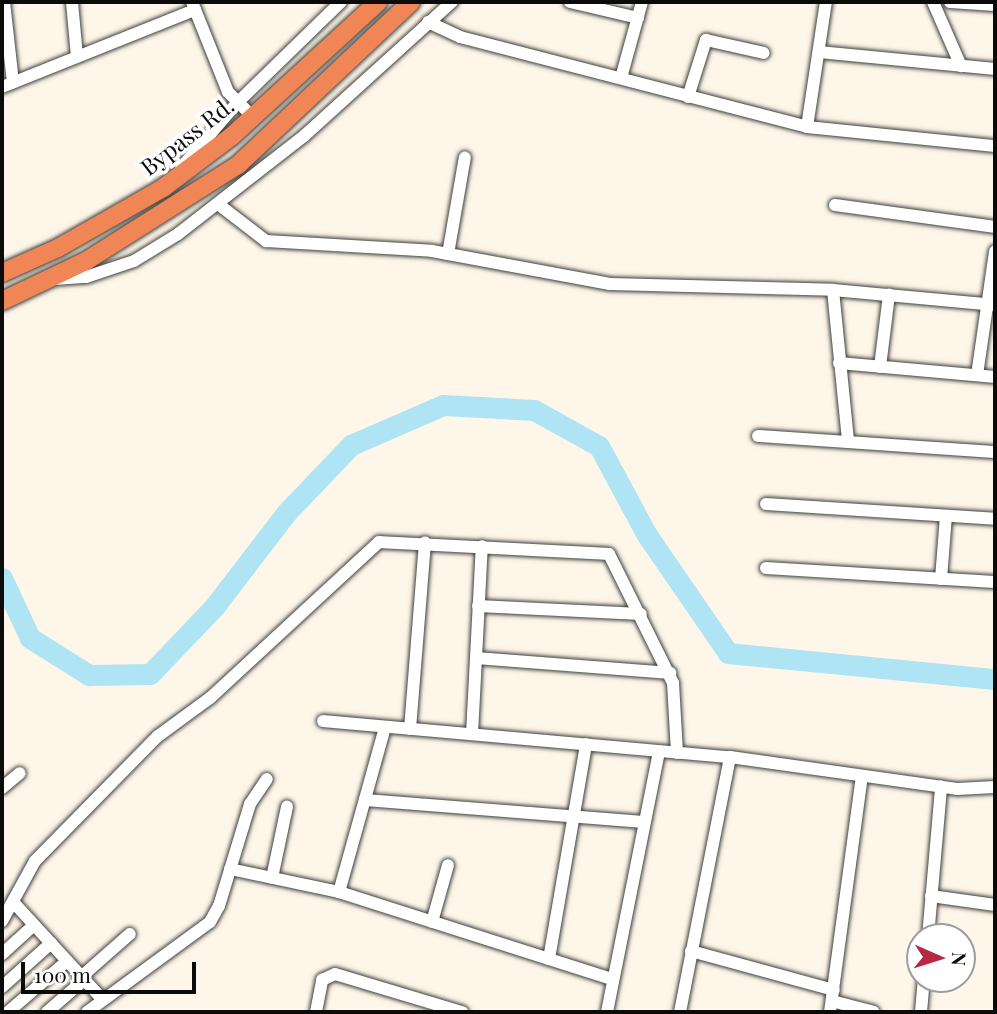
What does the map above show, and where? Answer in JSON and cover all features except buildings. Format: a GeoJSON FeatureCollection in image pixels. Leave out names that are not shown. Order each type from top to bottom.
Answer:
{"type":"FeatureCollection","features":[{"type":"Feature","properties":{"kind":"highway","name":"Bypass Rd."},"geometry":{"type":"LineString","coordinates":[[10,270],[163,188],[253,117],[377,2]]}},
{"type":"Feature","properties":{"kind":"highway","name":"Bypass Rd."},"geometry":{"type":"LineString","coordinates":[[2,301],[79,264],[238,165],[411,2]]}},
{"type":"Feature","properties":{"kind":"highway"},"geometry":{"type":"LineString","coordinates":[[349,29],[363,48]]}},
{"type":"Feature","properties":{"kind":"street"},"geometry":{"type":"LineString","coordinates":[[4,2],[7,85],[194,6],[237,103],[253,117]]}},
{"type":"Feature","properties":{"kind":"street"},"geometry":{"type":"LineString","coordinates":[[72,2],[77,57]]}},
{"type":"Feature","properties":{"kind":"street"},"geometry":{"type":"LineString","coordinates":[[163,188],[237,103],[341,2]]}},
{"type":"Feature","properties":{"kind":"street"},"geometry":{"type":"LineString","coordinates":[[51,279],[86,278],[134,261],[218,204],[304,136],[452,2]]}},
{"type":"Feature","properties":{"kind":"street"},"geometry":{"type":"LineString","coordinates":[[570,2],[638,18]]}},
{"type":"Feature","properties":{"kind":"street"},"geometry":{"type":"LineString","coordinates":[[621,78],[642,2]]}},
{"type":"Feature","properties":{"kind":"street"},"geometry":{"type":"LineString","coordinates":[[807,127],[826,2]]}},
{"type":"Feature","properties":{"kind":"street"},"geometry":{"type":"LineString","coordinates":[[933,2],[961,66]]}},
{"type":"Feature","properties":{"kind":"street"},"geometry":{"type":"LineString","coordinates":[[950,2],[995,5]]}},
{"type":"Feature","properties":{"kind":"street"},"geometry":{"type":"LineString","coordinates":[[428,22],[460,37],[807,127],[995,146]]}},
{"type":"Feature","properties":{"kind":"street"},"geometry":{"type":"LineString","coordinates":[[688,97],[706,40],[764,53]]}},
{"type":"Feature","properties":{"kind":"street"},"geometry":{"type":"LineString","coordinates":[[819,52],[995,69]]}},
{"type":"Feature","properties":{"kind":"street"},"geometry":{"type":"LineString","coordinates":[[448,254],[465,157]]}},
{"type":"Feature","properties":{"kind":"street"},"geometry":{"type":"LineString","coordinates":[[218,204],[266,242],[448,254],[610,284],[833,290],[991,305]]}},
{"type":"Feature","properties":{"kind":"street"},"geometry":{"type":"LineString","coordinates":[[835,205],[995,226]]}},
{"type":"Feature","properties":{"kind":"street"},"geometry":{"type":"LineString","coordinates":[[977,375],[991,305],[995,251]]}},
{"type":"Feature","properties":{"kind":"street"},"geometry":{"type":"LineString","coordinates":[[833,290],[848,439]]}},
{"type":"Feature","properties":{"kind":"street"},"geometry":{"type":"LineString","coordinates":[[880,367],[889,295]]}},
{"type":"Feature","properties":{"kind":"street"},"geometry":{"type":"LineString","coordinates":[[839,363],[995,377]]}},
{"type":"Feature","properties":{"kind":"street"},"geometry":{"type":"LineString","coordinates":[[758,436],[848,439],[995,452]]}},
{"type":"Feature","properties":{"kind":"street"},"geometry":{"type":"LineString","coordinates":[[766,504],[995,519]]}},
{"type":"Feature","properties":{"kind":"street"},"geometry":{"type":"LineString","coordinates":[[941,579],[946,516]]}},
{"type":"Feature","properties":{"kind":"street"},"geometry":{"type":"LineString","coordinates":[[410,729],[425,543]]}},
{"type":"Feature","properties":{"kind":"street"},"geometry":{"type":"LineString","coordinates":[[2,921],[15,904],[35,861],[158,736],[210,698],[372,545],[425,543],[603,551],[613,559],[670,673],[677,752]]}},
{"type":"Feature","properties":{"kind":"street"},"geometry":{"type":"LineString","coordinates":[[472,734],[482,546]]}},
{"type":"Feature","properties":{"kind":"street"},"geometry":{"type":"LineString","coordinates":[[766,568],[995,582]]}},
{"type":"Feature","properties":{"kind":"street"},"geometry":{"type":"LineString","coordinates":[[478,606],[641,614]]}},
{"type":"Feature","properties":{"kind":"street"},"geometry":{"type":"LineString","coordinates":[[476,658],[670,673]]}},
{"type":"Feature","properties":{"kind":"street"},"geometry":{"type":"LineString","coordinates":[[323,721],[730,757],[941,787],[995,787]]}},
{"type":"Feature","properties":{"kind":"street"},"geometry":{"type":"LineString","coordinates":[[339,892],[385,727]]}},
{"type":"Feature","properties":{"kind":"street"},"geometry":{"type":"LineString","coordinates":[[549,959],[576,817],[586,744]]}},
{"type":"Feature","properties":{"kind":"street"},"geometry":{"type":"LineString","coordinates":[[607,1012],[659,751]]}},
{"type":"Feature","properties":{"kind":"street"},"geometry":{"type":"LineString","coordinates":[[680,1012],[730,757]]}},
{"type":"Feature","properties":{"kind":"street"},"geometry":{"type":"LineString","coordinates":[[2,788],[20,773]]}},
{"type":"Feature","properties":{"kind":"street"},"geometry":{"type":"LineString","coordinates":[[832,1001],[862,776]]}},
{"type":"Feature","properties":{"kind":"street"},"geometry":{"type":"LineString","coordinates":[[87,1012],[101,998],[210,922],[250,804],[267,779]]}},
{"type":"Feature","properties":{"kind":"street"},"geometry":{"type":"LineString","coordinates":[[929,923],[941,787]]}},
{"type":"Feature","properties":{"kind":"street"},"geometry":{"type":"LineString","coordinates":[[365,800],[644,822]]}},
{"type":"Feature","properties":{"kind":"street"},"geometry":{"type":"LineString","coordinates":[[272,878],[287,807]]}},
{"type":"Feature","properties":{"kind":"street"},"geometry":{"type":"LineString","coordinates":[[432,922],[448,865]]}},
{"type":"Feature","properties":{"kind":"street"},"geometry":{"type":"LineString","coordinates":[[230,869],[339,892],[612,979]]}},
{"type":"Feature","properties":{"kind":"street"},"geometry":{"type":"LineString","coordinates":[[931,896],[995,905]]}},
{"type":"Feature","properties":{"kind":"street"},"geometry":{"type":"LineString","coordinates":[[15,904],[101,998]]}},
{"type":"Feature","properties":{"kind":"street"},"geometry":{"type":"LineString","coordinates":[[2,954],[34,925]]}},
{"type":"Feature","properties":{"kind":"street"},"geometry":{"type":"LineString","coordinates":[[47,1012],[130,934]]}},
{"type":"Feature","properties":{"kind":"street"},"geometry":{"type":"LineString","coordinates":[[2,987],[51,943]]}},
{"type":"Feature","properties":{"kind":"street"},"geometry":{"type":"LineString","coordinates":[[691,951],[832,1001],[874,1012]]}},
{"type":"Feature","properties":{"kind":"street"},"geometry":{"type":"LineString","coordinates":[[8,1012],[67,961]]}},
{"type":"Feature","properties":{"kind":"street"},"geometry":{"type":"LineString","coordinates":[[316,1012],[322,980],[335,974],[462,1012]]}},
{"type":"Feature","properties":{"kind":"street"},"geometry":{"type":"LineString","coordinates":[[921,1012],[923,993]]}},
{"type":"Feature","properties":{"kind":"waterway"},"geometry":{"type":"LineString","coordinates":[[2,578],[30,638],[89,675],[150,674],[214,607],[287,512],[351,445],[443,405],[534,410],[599,446],[647,535],[728,653],[995,679]]}}]}
